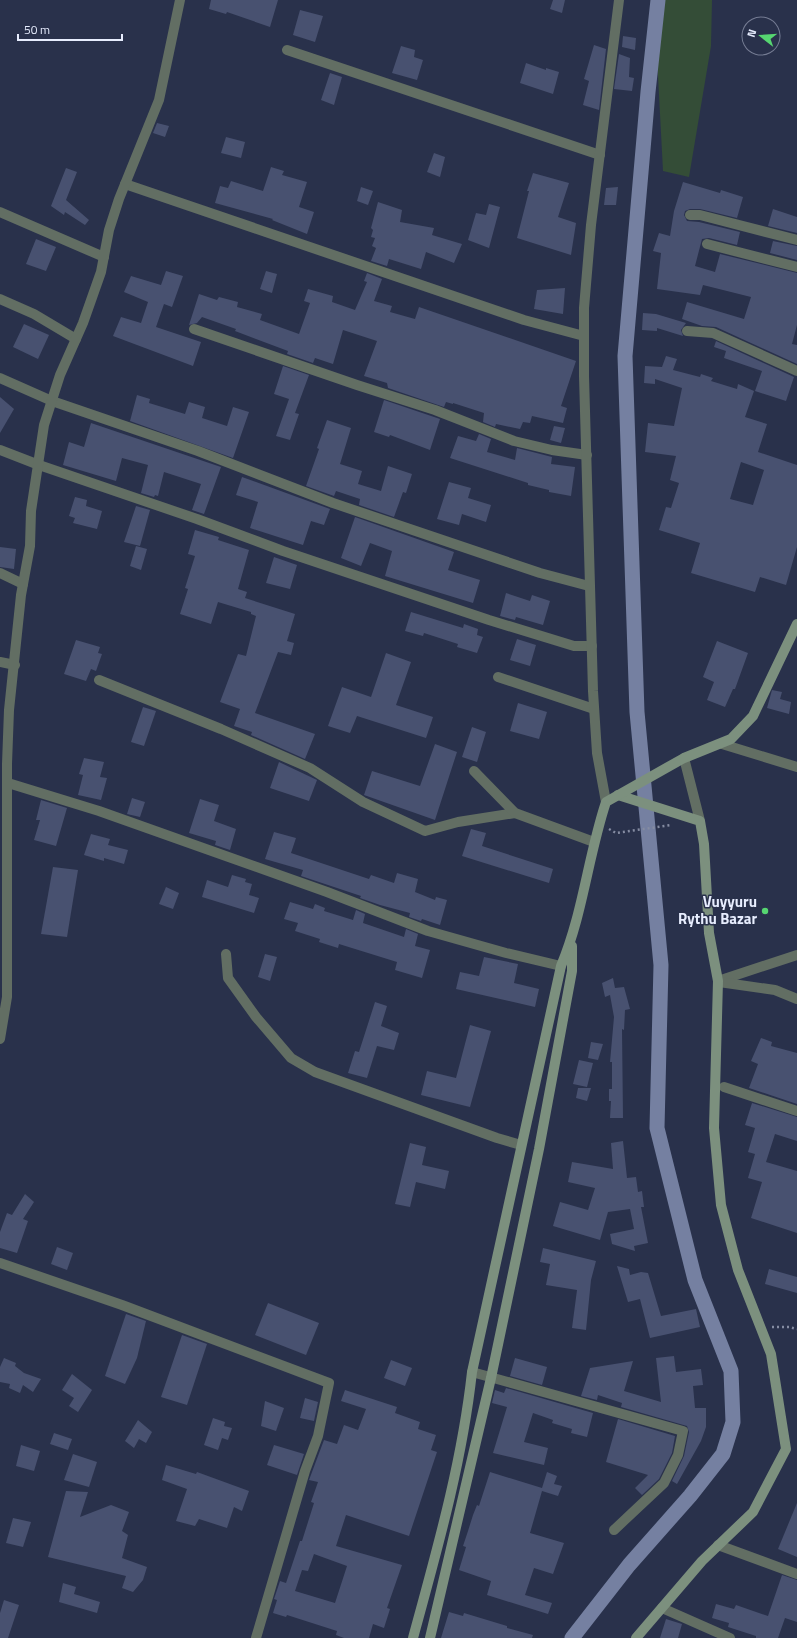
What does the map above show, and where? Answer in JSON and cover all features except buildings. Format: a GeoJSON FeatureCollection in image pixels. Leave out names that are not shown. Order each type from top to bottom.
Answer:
{"type":"FeatureCollection","features":[{"type":"Feature","properties":{"kind":"main road"},"geometry":{"type":"LineString","coordinates":[[413,1638],[453,1485],[467,1419],[472,1372],[561,966],[572,940],[594,842],[606,802],[684,758],[722,744],[731,739],[753,716],[797,624]]}},
{"type":"Feature","properties":{"kind":"main road"},"geometry":{"type":"LineString","coordinates":[[618,795],[700,821],[704,844],[709,933],[718,981],[714,1128],[721,1205],[738,1270],[771,1354],[786,1449],[753,1512],[702,1561],[636,1638]]}},
{"type":"Feature","properties":{"kind":"main road"},"geometry":{"type":"LineString","coordinates":[[430,1638],[491,1378],[544,1126],[572,971],[572,940]]}},
{"type":"Feature","properties":{"kind":"street"},"geometry":{"type":"LineString","coordinates":[[0,1039],[7,996],[3,902],[4,818],[8,783],[9,710],[23,584],[30,546],[31,511],[44,425],[60,375],[76,339],[101,272],[109,230],[125,184],[159,100],[180,0]]}},
{"type":"Feature","properties":{"kind":"street"},"geometry":{"type":"LineString","coordinates":[[606,802],[597,753],[594,709],[584,308],[591,226],[619,0]]}},
{"type":"Feature","properties":{"kind":"street"},"geometry":{"type":"LineString","coordinates":[[287,50],[600,155]]}},
{"type":"Feature","properties":{"kind":"street"},"geometry":{"type":"LineString","coordinates":[[125,184],[524,320],[584,336]]}},
{"type":"Feature","properties":{"kind":"street"},"geometry":{"type":"LineString","coordinates":[[0,212],[104,257]]}},
{"type":"Feature","properties":{"kind":"street"},"geometry":{"type":"LineString","coordinates":[[690,215],[700,215],[797,240]]}},
{"type":"Feature","properties":{"kind":"street"},"geometry":{"type":"LineString","coordinates":[[706,244],[797,267]]}},
{"type":"Feature","properties":{"kind":"street"},"geometry":{"type":"LineString","coordinates":[[0,299],[34,314],[76,339]]}},
{"type":"Feature","properties":{"kind":"street"},"geometry":{"type":"LineString","coordinates":[[194,329],[435,410],[514,441],[552,450],[587,455]]}},
{"type":"Feature","properties":{"kind":"street"},"geometry":{"type":"LineString","coordinates":[[687,331],[713,333],[797,371]]}},
{"type":"Feature","properties":{"kind":"street"},"geometry":{"type":"LineString","coordinates":[[0,378],[52,401],[198,451],[333,503],[540,574],[590,586]]}},
{"type":"Feature","properties":{"kind":"street"},"geometry":{"type":"LineString","coordinates":[[0,450],[39,465],[197,519],[283,551],[488,620],[574,646],[592,646]]}},
{"type":"Feature","properties":{"kind":"street"},"geometry":{"type":"LineString","coordinates":[[0,573],[23,584]]}},
{"type":"Feature","properties":{"kind":"street"},"geometry":{"type":"LineString","coordinates":[[0,662],[15,665]]}},
{"type":"Feature","properties":{"kind":"street"},"geometry":{"type":"LineString","coordinates":[[498,677],[594,709]]}},
{"type":"Feature","properties":{"kind":"street"},"geometry":{"type":"LineString","coordinates":[[99,680],[221,729],[310,768],[363,802],[425,831],[458,822],[515,814]]}},
{"type":"Feature","properties":{"kind":"street"},"geometry":{"type":"LineString","coordinates":[[722,744],[797,767]]}},
{"type":"Feature","properties":{"kind":"street"},"geometry":{"type":"LineString","coordinates":[[684,758],[700,821]]}},
{"type":"Feature","properties":{"kind":"street"},"geometry":{"type":"LineString","coordinates":[[474,771],[515,814],[594,842]]}},
{"type":"Feature","properties":{"kind":"street"},"geometry":{"type":"LineString","coordinates":[[8,783],[100,811],[327,892],[428,931],[506,953],[561,966]]}},
{"type":"Feature","properties":{"kind":"street"},"geometry":{"type":"LineString","coordinates":[[226,954],[228,978],[256,1017],[291,1058],[315,1072],[425,1113],[521,1145]]}},
{"type":"Feature","properties":{"kind":"street"},"geometry":{"type":"LineString","coordinates":[[718,981],[797,955]]}},
{"type":"Feature","properties":{"kind":"street"},"geometry":{"type":"LineString","coordinates":[[718,981],[775,990],[797,999]]}},
{"type":"Feature","properties":{"kind":"street"},"geometry":{"type":"LineString","coordinates":[[724,1087],[797,1111]]}},
{"type":"Feature","properties":{"kind":"street"},"geometry":{"type":"LineString","coordinates":[[0,1263],[122,1305],[329,1383],[318,1436],[305,1470],[256,1638]]}},
{"type":"Feature","properties":{"kind":"street"},"geometry":{"type":"LineString","coordinates":[[472,1372],[683,1431],[678,1455],[664,1483],[614,1530]]}},
{"type":"Feature","properties":{"kind":"street"},"geometry":{"type":"LineString","coordinates":[[718,1545],[797,1574]]}},
{"type":"Feature","properties":{"kind":"street"},"geometry":{"type":"LineString","coordinates":[[662,1608],[730,1638]]}},
{"type":"Feature","properties":{"kind":"path"},"geometry":{"type":"LineString","coordinates":[[618,833],[678,823]]}},
{"type":"Feature","properties":{"kind":"path"},"geometry":{"type":"LineString","coordinates":[[761,1328],[789,1327],[797,1329]]}},
{"type":"Feature","properties":{"kind":"green space"},"geometry":{"type":"Polygon","coordinates":[[[654,0],[712,0],[711,46],[689,177],[663,171],[654,0]]]}},
{"type":"Feature","properties":{"kind":"waterway"},"geometry":{"type":"LineString","coordinates":[[572,1638],[629,1565],[690,1496],[723,1454],[733,1422],[731,1371],[695,1280],[657,1128],[661,965],[637,712],[625,356],[648,92],[658,0]]}},
{"type":"Feature","properties":{"kind":"place","name":"Vuyyuru Rythu Bazar"},"geometry":{"type":"Point","coordinates":[765,911]}}]}
